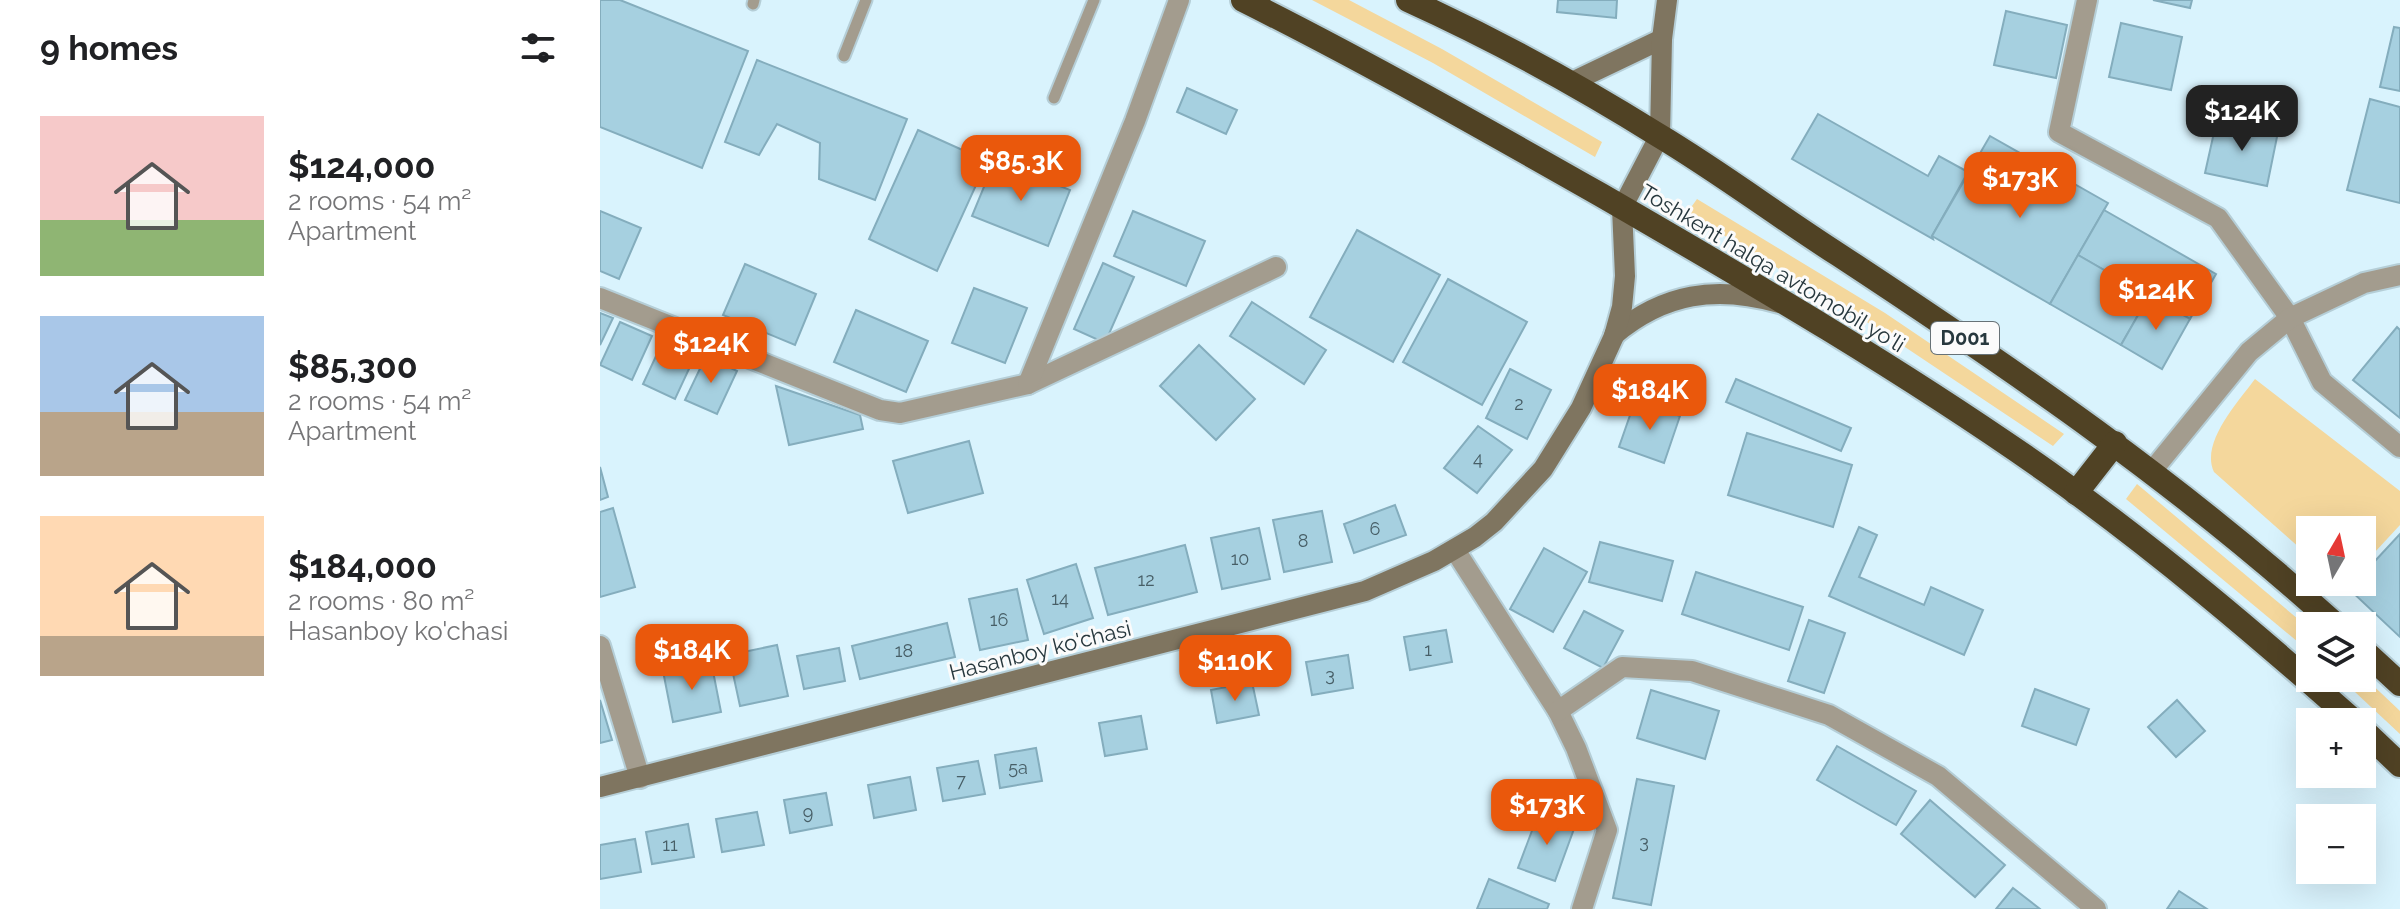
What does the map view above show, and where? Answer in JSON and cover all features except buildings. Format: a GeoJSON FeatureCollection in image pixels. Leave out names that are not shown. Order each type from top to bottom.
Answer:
{"type":"FeatureCollection","features":[{"type":"Feature","properties":{"kind":"highway","name":"Toshkent halqa avtomobil yo'li"},"geometry":{"type":"LineString","coordinates":[[1243,0],[1418,91],[1622,208],[1794,308],[1950,407],[2076,493],[2207,593],[2339,708]]}},
{"type":"Feature","properties":{"kind":"highway","name":"Toshkent halqa avtomobil yo'li"},"geometry":{"type":"LineString","coordinates":[[1408,0],[1570,83],[1660,135],[1974,344],[2152,471],[2265,560],[2322,612]]}},
{"type":"Feature","properties":{"kind":"highway"},"geometry":{"type":"LineString","coordinates":[[2076,493],[2115,443]]}},
{"type":"Feature","properties":{"kind":"highway"},"geometry":{"type":"LineString","coordinates":[[2376,662],[2400,684]]}},
{"type":"Feature","properties":{"kind":"highway"},"geometry":{"type":"LineString","coordinates":[[2376,742],[2400,765]]}},
{"type":"Feature","properties":{"kind":"main road"},"geometry":{"type":"LineString","coordinates":[[1622,208],[1660,135],[1662,39],[1667,0]]}},
{"type":"Feature","properties":{"kind":"main road"},"geometry":{"type":"LineString","coordinates":[[1570,83],[1662,39]]}},
{"type":"Feature","properties":{"kind":"main road","name":"Hasanboy ko'chasi"},"geometry":{"type":"LineString","coordinates":[[600,787],[1365,591],[1455,550],[1494,522],[1543,469],[1581,408],[1614,336],[1622,307],[1625,276],[1622,208]]}},
{"type":"Feature","properties":{"kind":"main road","name":"Hasanboy ko'chasi"},"geometry":{"type":"LineString","coordinates":[[1614,336],[1652,308],[1694,296],[1744,296],[1794,308]]}},
{"type":"Feature","properties":{"kind":"street"},"geometry":{"type":"LineString","coordinates":[[1028,384],[1135,121],[1179,0]]}},
{"type":"Feature","properties":{"kind":"street"},"geometry":{"type":"LineString","coordinates":[[2087,0],[2059,132],[2218,218],[2290,318],[2322,382],[2400,447]]}},
{"type":"Feature","properties":{"kind":"street"},"geometry":{"type":"LineString","coordinates":[[600,298],[880,410],[900,413],[1028,384],[1276,267]]}},
{"type":"Feature","properties":{"kind":"street"},"geometry":{"type":"LineString","coordinates":[[2152,471],[2249,352],[2290,318],[2364,283],[2400,275]]}},
{"type":"Feature","properties":{"kind":"street"},"geometry":{"type":"LineString","coordinates":[[1455,550],[1558,711],[1576,748],[1607,830],[1582,909]]}},
{"type":"Feature","properties":{"kind":"street"},"geometry":{"type":"LineString","coordinates":[[600,646],[640,778]]}},
{"type":"Feature","properties":{"kind":"street"},"geometry":{"type":"LineString","coordinates":[[1558,711],[1622,667],[1692,671],[1829,715],[1938,776],[2096,909]]}},
{"type":"Feature","properties":{"kind":"lane"},"geometry":{"type":"LineString","coordinates":[[844,56],[866,0]]}},
{"type":"Feature","properties":{"kind":"lane"},"geometry":{"type":"LineString","coordinates":[[1054,98],[1094,0]]}},
{"type":"Feature","properties":{"kind":"shaded area"},"geometry":{"type":"Polygon","coordinates":[[[1312,0],[1349,0],[1442,49],[1602,142],[1595,157],[1433,63],[1312,0]]]}},
{"type":"Feature","properties":{"kind":"shaded area"},"geometry":{"type":"Polygon","coordinates":[[[1697,199],[1885,313],[2064,434],[2053,446],[1875,327],[1687,213],[1697,199]]]}},
{"type":"Feature","properties":{"kind":"shaded area"},"geometry":{"type":"Polygon","coordinates":[[[2255,379],[2400,491],[2400,525],[2376,551],[2376,516],[2296,516],[2296,545],[2214,472],[2212,448],[2231,411],[2255,379]]]}},
{"type":"Feature","properties":{"kind":"shaded area"},"geometry":{"type":"Polygon","coordinates":[[[2137,484],[2296,617],[2296,640],[2126,499],[2137,484]]]}},
{"type":"Feature","properties":{"kind":"shaded area"},"geometry":{"type":"Polygon","coordinates":[[[2376,688],[2400,711],[2400,734],[2376,712],[2376,708],[2355,692],[2376,692],[2376,688]]]}}]}
